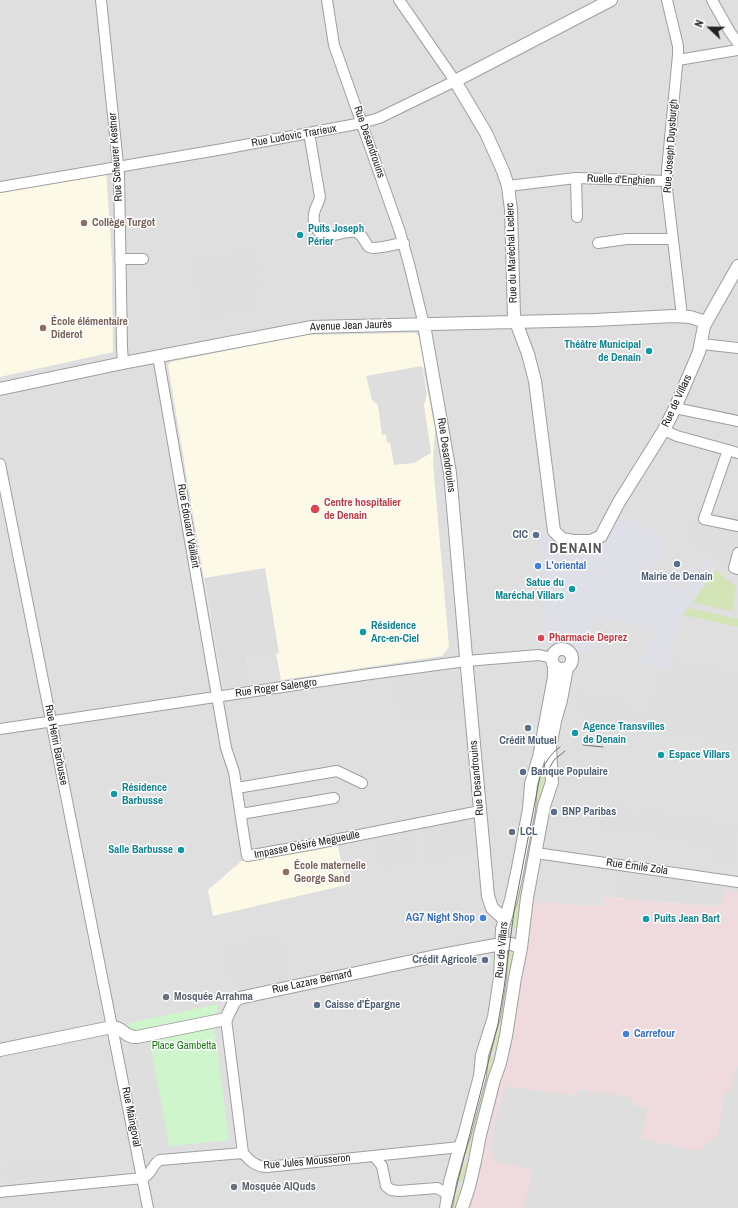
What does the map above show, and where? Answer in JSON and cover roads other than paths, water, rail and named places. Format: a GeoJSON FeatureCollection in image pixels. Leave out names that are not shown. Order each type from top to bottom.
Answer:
{"type":"FeatureCollection","features":[{"type":"Feature","properties":{"kind":"street","name":"Rue Scheurer Kestner"},"geometry":{"type":"LineString","coordinates":[[101,0],[118,166],[123,363]]}},
{"type":"Feature","properties":{"kind":"street","name":"Rue Desandrouins"},"geometry":{"type":"LineString","coordinates":[[327,0],[334,45],[404,243],[424,325],[450,473],[489,900],[492,908],[504,919]]}},
{"type":"Feature","properties":{"kind":"street","name":"Rue du Maréchal Leclerc"},"geometry":{"type":"LineString","coordinates":[[399,0],[455,81],[486,133],[508,186],[511,210],[514,310],[516,322],[528,354],[535,381],[554,531],[565,540],[584,541],[595,540],[601,536],[605,530]]}},
{"type":"Feature","properties":{"kind":"street","name":"Rue Ludovic Trarieux"},"geometry":{"type":"LineString","coordinates":[[0,188],[309,133],[362,123],[379,118],[455,81],[611,0]]}},
{"type":"Feature","properties":{"kind":"street","name":"Rue Joseph Duysburgh"},"geometry":{"type":"LineString","coordinates":[[667,0],[678,46],[667,195],[682,316]]}},
{"type":"Feature","properties":{"kind":"street"},"geometry":{"type":"LineString","coordinates":[[712,0],[738,43]]}},
{"type":"Feature","properties":{"kind":"street"},"geometry":{"type":"LineString","coordinates":[[678,60],[738,50]]}},
{"type":"Feature","properties":{"kind":"street"},"geometry":{"type":"LineString","coordinates":[[309,133],[320,196],[319,203],[314,210],[314,220],[315,226],[320,233],[327,236],[352,232],[357,233],[362,236],[368,246],[373,248],[404,243]]}},
{"type":"Feature","properties":{"kind":"street","name":"Ruelle d'Enghien"},"geometry":{"type":"LineString","coordinates":[[576,178],[577,217]]}},
{"type":"Feature","properties":{"kind":"street","name":"Ruelle d'Enghien"},"geometry":{"type":"LineString","coordinates":[[508,186],[576,178],[667,182]]}},
{"type":"Feature","properties":{"kind":"street"},"geometry":{"type":"LineString","coordinates":[[598,243],[627,239],[673,239]]}},
{"type":"Feature","properties":{"kind":"street"},"geometry":{"type":"LineString","coordinates":[[120,259],[143,259]]}},
{"type":"Feature","properties":{"kind":"street","name":"Rue de Villars"},"geometry":{"type":"LineString","coordinates":[[605,530],[622,495],[664,430],[702,344],[703,330],[706,322],[738,266]]}},
{"type":"Feature","properties":{"kind":"street","name":"Avenue Jean Jaurès"},"geometry":{"type":"LineString","coordinates":[[0,389],[158,356],[312,327],[589,321],[682,316],[695,318],[706,322]]}},
{"type":"Feature","properties":{"kind":"street"},"geometry":{"type":"LineString","coordinates":[[702,344],[738,348]]}},
{"type":"Feature","properties":{"kind":"street","name":"Rue Édouard Vaillant"},"geometry":{"type":"LineString","coordinates":[[158,356],[217,696]]}},
{"type":"Feature","properties":{"kind":"street"},"geometry":{"type":"LineString","coordinates":[[675,408],[738,421]]}},
{"type":"Feature","properties":{"kind":"street"},"geometry":{"type":"LineString","coordinates":[[664,430],[677,436],[733,452],[704,519],[738,526]]}},
{"type":"Feature","properties":{"kind":"street","name":"Rue Henri Barbusse"},"geometry":{"type":"LineString","coordinates":[[0,464],[112,1026]]}},
{"type":"Feature","properties":{"kind":"street"},"geometry":{"type":"LineString","coordinates":[[738,553],[734,568],[738,569]]}},
{"type":"Feature","properties":{"kind":"street"},"geometry":{"type":"LineString","coordinates":[[561,649],[570,653],[572,659],[567,668],[563,669],[559,669],[553,662],[553,654],[561,649]]}},
{"type":"Feature","properties":{"kind":"street","name":"Rue Roger Salengro"},"geometry":{"type":"LineString","coordinates":[[0,729],[363,674],[466,661],[539,655],[553,662]]}},
{"type":"Feature","properties":{"kind":"street","name":"Rue de Villars"},"geometry":{"type":"LineString","coordinates":[[446,1208],[460,1147],[480,1076],[482,1056],[494,1017],[500,978],[502,930],[517,873],[529,808],[531,784],[539,756],[554,677],[553,662]]}},
{"type":"Feature","properties":{"kind":"street","name":"Rue de Villars"},"geometry":{"type":"LineString","coordinates":[[462,1208],[474,1168],[479,1139],[502,1055],[521,948],[527,898],[544,806],[552,782],[550,750],[567,668]]}},
{"type":"Feature","properties":{"kind":"street","name":"Impasse Désiré Megueulle"},"geometry":{"type":"LineString","coordinates":[[217,696],[226,748],[233,768],[237,788],[247,856],[480,811]]}},
{"type":"Feature","properties":{"kind":"street"},"geometry":{"type":"LineString","coordinates":[[237,788],[337,771],[362,783]]}},
{"type":"Feature","properties":{"kind":"street"},"geometry":{"type":"LineString","coordinates":[[241,814],[334,798]]}},
{"type":"Feature","properties":{"kind":"street","name":"Rue Émile Zola"},"geometry":{"type":"LineString","coordinates":[[536,853],[738,882]]}},
{"type":"Feature","properties":{"kind":"street","name":"Rue Lazare Bernard"},"geometry":{"type":"LineString","coordinates":[[226,1019],[234,1002],[239,998],[431,957],[501,944],[512,944],[521,948]]}},
{"type":"Feature","properties":{"kind":"street"},"geometry":{"type":"LineString","coordinates":[[0,1050],[112,1026],[117,1027],[127,1035],[134,1038],[226,1019],[243,1153],[160,1160],[156,1162],[148,1175],[143,1178],[0,1192]]}},
{"type":"Feature","properties":{"kind":"street","name":"Rue Maingoval"},"geometry":{"type":"LineString","coordinates":[[112,1026],[148,1208]]}},
{"type":"Feature","properties":{"kind":"street","name":"Rue Jules Mousseron"},"geometry":{"type":"LineString","coordinates":[[243,1153],[253,1163],[260,1167],[267,1168],[460,1147]]}},
{"type":"Feature","properties":{"kind":"street"},"geometry":{"type":"LineString","coordinates":[[374,1156],[382,1166],[386,1186],[390,1190],[399,1191],[437,1188],[448,1194]]}},
{"type":"Feature","properties":{"kind":"tram line"},"geometry":{"type":"LineString","coordinates":[[583,745],[603,747]]}},
{"type":"Feature","properties":{"kind":"tram line"},"geometry":{"type":"LineString","coordinates":[[451,1208],[498,1024],[514,911],[540,776],[543,767],[553,753],[560,747]]}},
{"type":"Feature","properties":{"kind":"tram line"},"geometry":{"type":"LineString","coordinates":[[546,774],[554,760],[565,751]]}},
{"type":"Feature","properties":{"kind":"place","name":"Collège Turgot"},"geometry":{"type":"Point","coordinates":[84,223]}},
{"type":"Feature","properties":{"kind":"place","name":"Puits Joseph Périer"},"geometry":{"type":"Point","coordinates":[300,235]}},
{"type":"Feature","properties":{"kind":"place","name":"École élémentaire Diderot"},"geometry":{"type":"Point","coordinates":[43,328]}},
{"type":"Feature","properties":{"kind":"place","name":"Théâtre Municipal de Denain"},"geometry":{"type":"Point","coordinates":[649,351]}},
{"type":"Feature","properties":{"kind":"place","name":"Centre hospitalier de Denain"},"geometry":{"type":"Point","coordinates":[315,509]}},
{"type":"Feature","properties":{"kind":"place","name":"CIC"},"geometry":{"type":"Point","coordinates":[536,535]}},
{"type":"Feature","properties":{"kind":"place","name":"Mairie de Denain"},"geometry":{"type":"Point","coordinates":[677,564]}},
{"type":"Feature","properties":{"kind":"place","name":"L'oriental"},"geometry":{"type":"Point","coordinates":[538,566]}},
{"type":"Feature","properties":{"kind":"place","name":"Satue du Maréchal Villars"},"geometry":{"type":"Point","coordinates":[572,589]}},
{"type":"Feature","properties":{"kind":"place","name":"Résidence Arc-en-Ciel"},"geometry":{"type":"Point","coordinates":[363,632]}},
{"type":"Feature","properties":{"kind":"place","name":"Pharmacie Deprez"},"geometry":{"type":"Point","coordinates":[541,638]}},
{"type":"Feature","properties":{"kind":"place","name":"Crédit Mutuel"},"geometry":{"type":"Point","coordinates":[528,728]}},
{"type":"Feature","properties":{"kind":"place","name":"Agence Transvilles de Denain"},"geometry":{"type":"Point","coordinates":[575,733]}},
{"type":"Feature","properties":{"kind":"place","name":"Espace Villars"},"geometry":{"type":"Point","coordinates":[661,755]}},
{"type":"Feature","properties":{"kind":"place","name":"Banque Populaire"},"geometry":{"type":"Point","coordinates":[523,772]}},
{"type":"Feature","properties":{"kind":"place","name":"Résidence Barbusse"},"geometry":{"type":"Point","coordinates":[114,794]}},
{"type":"Feature","properties":{"kind":"place","name":"BNP Paribas"},"geometry":{"type":"Point","coordinates":[554,812]}},
{"type":"Feature","properties":{"kind":"place","name":"LCL"},"geometry":{"type":"Point","coordinates":[512,832]}},
{"type":"Feature","properties":{"kind":"place","name":"Salle Barbusse"},"geometry":{"type":"Point","coordinates":[181,850]}},
{"type":"Feature","properties":{"kind":"place","name":"École maternelle George Sand"},"geometry":{"type":"Point","coordinates":[286,872]}},
{"type":"Feature","properties":{"kind":"place","name":"AG7 Night Shop"},"geometry":{"type":"Point","coordinates":[483,918]}},
{"type":"Feature","properties":{"kind":"place","name":"Puits Jean Bart"},"geometry":{"type":"Point","coordinates":[646,919]}},
{"type":"Feature","properties":{"kind":"place","name":"Crédit Agricole"},"geometry":{"type":"Point","coordinates":[485,960]}},
{"type":"Feature","properties":{"kind":"place","name":"Mosquée Arrahma"},"geometry":{"type":"Point","coordinates":[166,997]}},
{"type":"Feature","properties":{"kind":"place","name":"Caisse d'Épargne"},"geometry":{"type":"Point","coordinates":[317,1005]}},
{"type":"Feature","properties":{"kind":"place","name":"Carrefour"},"geometry":{"type":"Point","coordinates":[626,1034]}},
{"type":"Feature","properties":{"kind":"place","name":"Mosquée AlQuds"},"geometry":{"type":"Point","coordinates":[234,1187]}},
{"type":"Feature","properties":{"kind":"district","name":"DENAIN"},"geometry":{"type":"Point","coordinates":[576,549]}},
{"type":"Feature","properties":{"kind":"park label","name":"Place Gambetta"},"geometry":{"type":"Point","coordinates":[184,1046]}}]}
